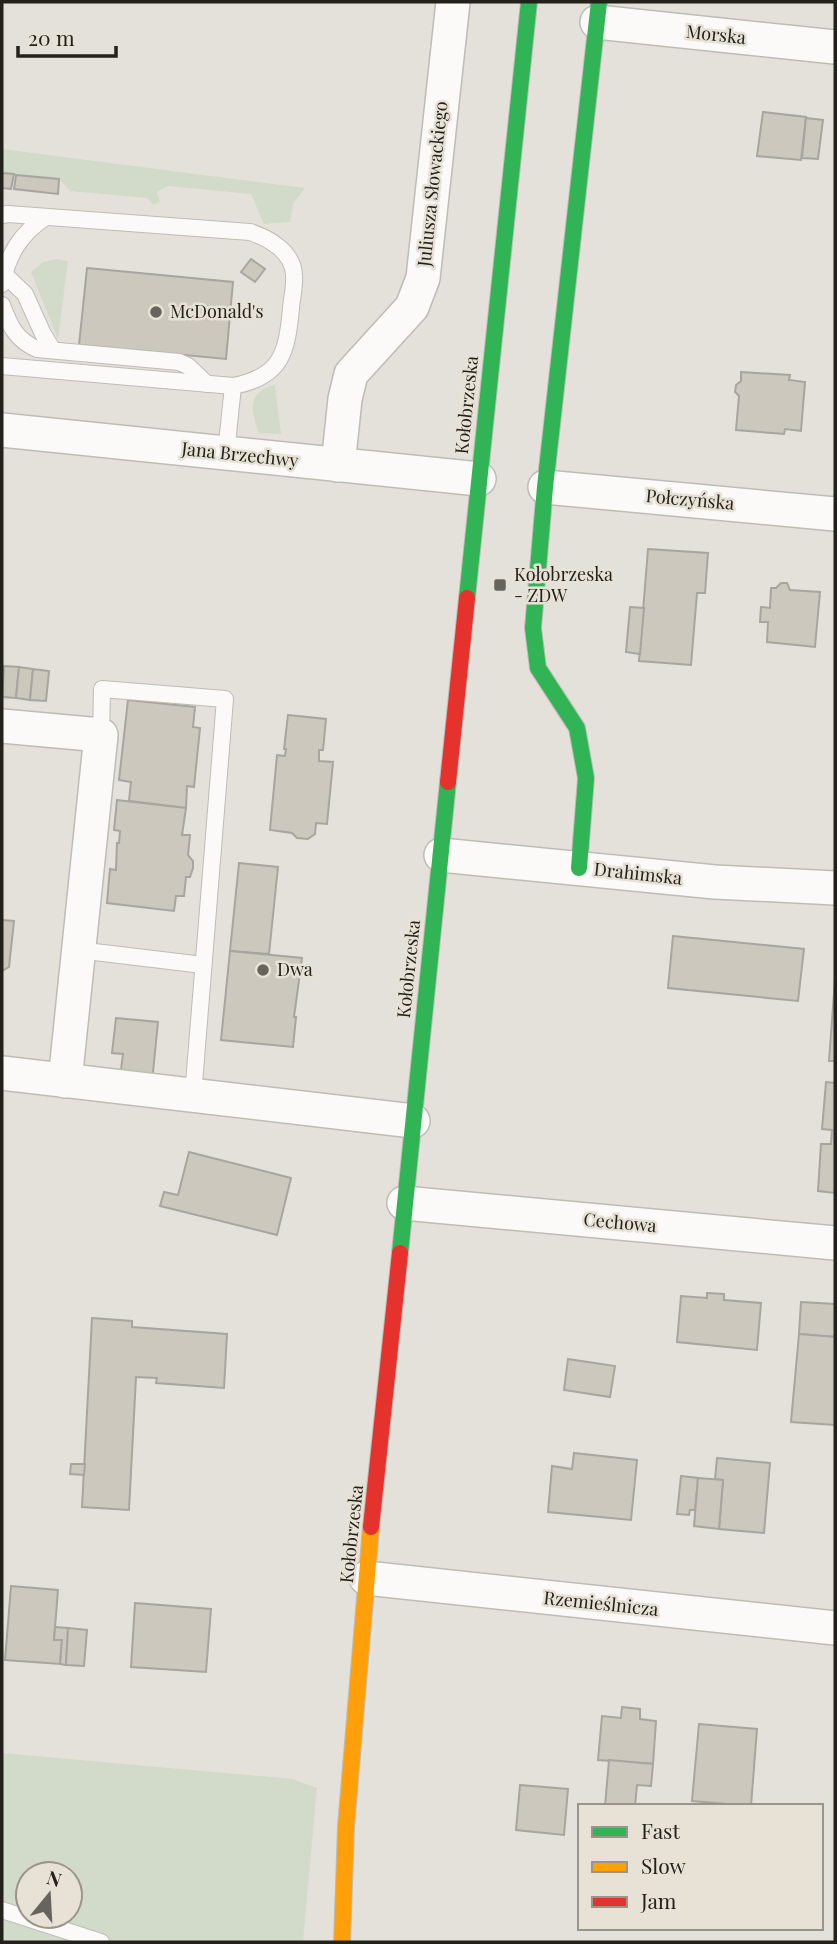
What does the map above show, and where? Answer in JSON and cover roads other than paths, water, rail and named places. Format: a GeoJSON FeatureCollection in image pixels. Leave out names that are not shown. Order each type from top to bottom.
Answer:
{"type":"FeatureCollection","features":[{"type":"Feature","properties":{"kind":"main road","name":"Kołobrzeska"},"geometry":{"type":"LineString","coordinates":[[342,1942],[346,1827],[366,1578],[529,2]]}},
{"type":"Feature","properties":{"kind":"main road"},"geometry":{"type":"LineString","coordinates":[[579,868],[586,778],[577,728],[538,668],[533,628],[545,487],[598,12]]}},
{"type":"Feature","properties":{"kind":"street","name":"Juliusza Słowackiego"},"geometry":{"type":"LineString","coordinates":[[338,465],[345,400],[351,374],[412,307],[423,278],[453,2]]}},
{"type":"Feature","properties":{"kind":"street","name":"Morska"},"geometry":{"type":"LineString","coordinates":[[598,12],[835,47]]}},
{"type":"Feature","properties":{"kind":"street","name":"Jana Brzechwy"},"geometry":{"type":"LineString","coordinates":[[2,430],[479,479]]}},
{"type":"Feature","properties":{"kind":"street","name":"Połczyńska"},"geometry":{"type":"LineString","coordinates":[[545,487],[835,513]]}},
{"type":"Feature","properties":{"kind":"street"},"geometry":{"type":"LineString","coordinates":[[2,726],[101,735],[65,1081]]}},
{"type":"Feature","properties":{"kind":"street","name":"Drahimska"},"geometry":{"type":"LineString","coordinates":[[441,855],[715,881],[835,888]]}},
{"type":"Feature","properties":{"kind":"street"},"geometry":{"type":"LineString","coordinates":[[2,1073],[413,1121]]}},
{"type":"Feature","properties":{"kind":"street","name":"Cechowa"},"geometry":{"type":"LineString","coordinates":[[404,1203],[835,1244]]}},
{"type":"Feature","properties":{"kind":"street","name":"Rzemieślnicza"},"geometry":{"type":"LineString","coordinates":[[366,1578],[835,1628]]}},
{"type":"Feature","properties":{"kind":"lane"},"geometry":{"type":"LineString","coordinates":[[2,215],[250,232],[278,247],[290,262],[294,274],[288,343],[277,364],[248,383],[233,386],[2,366]]}},
{"type":"Feature","properties":{"kind":"lane"},"geometry":{"type":"LineString","coordinates":[[46,218],[22,236],[13,249],[3,280],[25,293],[43,334],[54,351]]}},
{"type":"Feature","properties":{"kind":"lane"},"geometry":{"type":"LineString","coordinates":[[2,305],[11,327],[24,344],[54,351],[179,362],[188,366],[207,384]]}},
{"type":"Feature","properties":{"kind":"lane"},"geometry":{"type":"LineString","coordinates":[[226,453],[233,386]]}},
{"type":"Feature","properties":{"kind":"lane"},"geometry":{"type":"LineString","coordinates":[[101,735],[102,689],[225,699],[193,1096]]}},
{"type":"Feature","properties":{"kind":"lane"},"geometry":{"type":"LineString","coordinates":[[78,950],[203,965]]}},
{"type":"Feature","properties":{"kind":"lane"},"geometry":{"type":"LineString","coordinates":[[2,1910],[101,1942]]}},
{"type":"Feature","properties":{"kind":"place","name":"McDonald's"},"geometry":{"type":"Point","coordinates":[156,312]}},
{"type":"Feature","properties":{"kind":"place","name":"Kołobrzeska - ZDW"},"geometry":{"type":"Point","coordinates":[500,585]}},
{"type":"Feature","properties":{"kind":"place","name":"Dwa"},"geometry":{"type":"Point","coordinates":[263,970]}}]}
